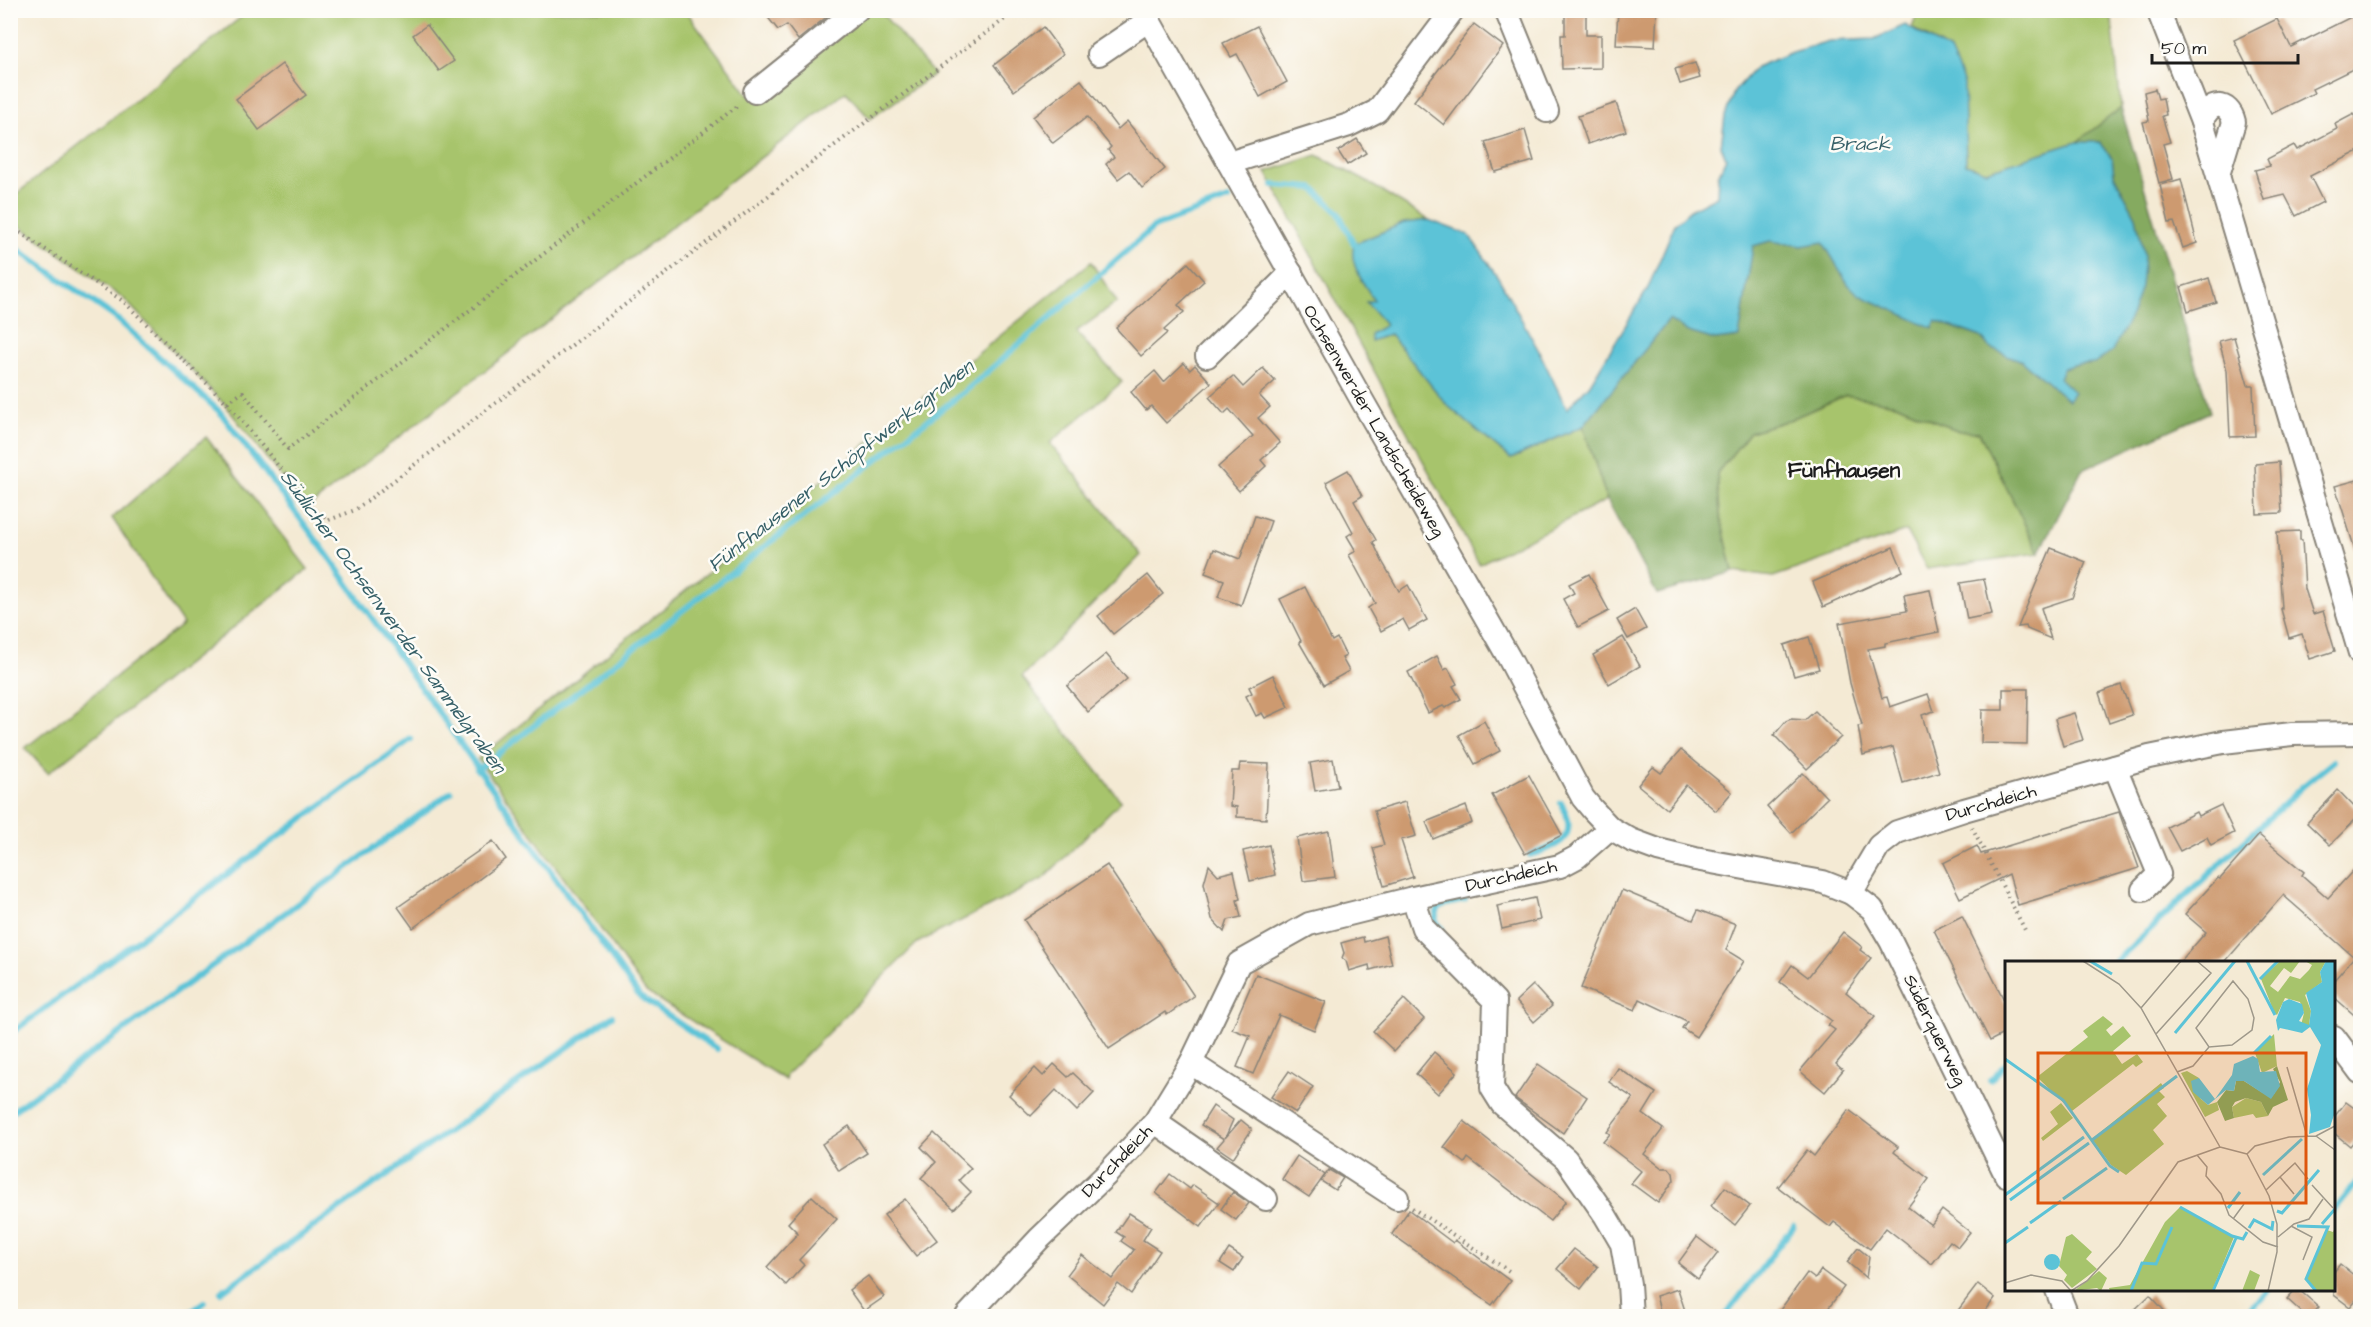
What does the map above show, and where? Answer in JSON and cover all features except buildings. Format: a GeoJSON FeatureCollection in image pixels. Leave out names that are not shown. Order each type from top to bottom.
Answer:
{"type":"FeatureCollection","features":[{"type":"Feature","properties":{"kind":"street"},"geometry":{"type":"LineString","coordinates":[[754,92],[857,10]]}},
{"type":"Feature","properties":{"kind":"street"},"geometry":{"type":"LineString","coordinates":[[1229,163],[1349,125],[1377,111],[1453,10]]}},
{"type":"Feature","properties":{"kind":"street"},"geometry":{"type":"LineString","coordinates":[[1506,10],[1547,111]]}},
{"type":"Feature","properties":{"kind":"street"},"geometry":{"type":"LineString","coordinates":[[2158,10],[2202,122],[2361,653]]}},
{"type":"Feature","properties":{"kind":"street"},"geometry":{"type":"LineString","coordinates":[[1099,54],[1146,15]]}},
{"type":"Feature","properties":{"kind":"street","name":"Ochsenwerder Landscheideweg"},"geometry":{"type":"LineString","coordinates":[[1146,15],[1509,658],[1583,798],[1610,828]]}},
{"type":"Feature","properties":{"kind":"street"},"geometry":{"type":"LineString","coordinates":[[2202,122],[2204,113],[2218,105],[2226,108],[2232,114],[2234,122],[2218,175]]}},
{"type":"Feature","properties":{"kind":"street"},"geometry":{"type":"LineString","coordinates":[[1207,356],[1291,273]]}},
{"type":"Feature","properties":{"kind":"street","name":"Durchdeich"},"geometry":{"type":"LineString","coordinates":[[1851,893],[1879,846],[1897,832],[1964,810],[2115,767],[2223,742],[2292,734],[2361,733]]}},
{"type":"Feature","properties":{"kind":"street"},"geometry":{"type":"LineString","coordinates":[[2115,767],[2159,874],[2143,890]]}},
{"type":"Feature","properties":{"kind":"street"},"geometry":{"type":"LineString","coordinates":[[1610,828],[1641,844],[1680,856],[1823,882],[1851,893]]}},
{"type":"Feature","properties":{"kind":"street","name":"Durchdeich"},"geometry":{"type":"LineString","coordinates":[[967,1317],[1039,1239],[1106,1175],[1155,1122],[1191,1063],[1239,963],[1309,924],[1413,898],[1560,866],[1577,857],[1610,828]]}},
{"type":"Feature","properties":{"kind":"street","name":"Süderquerweg"},"geometry":{"type":"LineString","coordinates":[[1851,893],[1872,909],[1880,922],[2005,1171]]}},
{"type":"Feature","properties":{"kind":"street"},"geometry":{"type":"LineString","coordinates":[[1413,898],[1423,928],[1495,1001],[1492,1088],[1502,1104],[1566,1159],[1622,1244],[1630,1306],[1614,1317]]}},
{"type":"Feature","properties":{"kind":"street"},"geometry":{"type":"LineString","coordinates":[[2335,1037],[2361,1072]]}},
{"type":"Feature","properties":{"kind":"street"},"geometry":{"type":"LineString","coordinates":[[1191,1063],[1397,1198]]}},
{"type":"Feature","properties":{"kind":"street"},"geometry":{"type":"LineString","coordinates":[[1155,1122],[1266,1199]]}},
{"type":"Feature","properties":{"kind":"street"},"geometry":{"type":"LineString","coordinates":[[2057,1291],[2067,1317]]}},
{"type":"Feature","properties":{"kind":"path"},"geometry":{"type":"LineString","coordinates":[[10,226],[123,301],[227,403],[316,512],[329,520],[355,510],[843,139],[1017,10]]}},
{"type":"Feature","properties":{"kind":"path"},"geometry":{"type":"LineString","coordinates":[[227,403],[243,392],[288,449],[754,92]]}},
{"type":"Feature","properties":{"kind":"path"},"geometry":{"type":"LineString","coordinates":[[1964,810],[2025,930]]}},
{"type":"Feature","properties":{"kind":"path"},"geometry":{"type":"LineString","coordinates":[[1397,1198],[1512,1273]]}},
{"type":"Feature","properties":{"kind":"green space"},"geometry":{"type":"Polygon","coordinates":[[[249,11],[686,11],[749,96],[868,11],[880,11],[934,74],[870,119],[846,92],[306,509],[225,405],[124,299],[11,220],[11,198],[249,11]]]}},
{"type":"Feature","properties":{"kind":"green space"},"geometry":{"type":"Polygon","coordinates":[[[1918,11],[2111,11],[2121,108],[2077,142],[1986,171],[1966,164],[1963,83],[1950,51],[1912,28],[1918,11]]]}},
{"type":"Feature","properties":{"kind":"green space"},"geometry":{"type":"Polygon","coordinates":[[[2121,108],[2210,412],[2082,470],[2039,553],[1979,432],[1959,431],[1896,404],[1846,395],[1789,420],[1750,432],[1717,473],[1720,514],[1733,572],[1657,594],[1607,500],[1583,426],[1669,320],[1688,332],[1715,340],[1739,337],[1753,246],[1770,241],[1802,246],[1823,242],[1848,284],[1934,327],[1936,321],[1981,337],[1990,348],[2022,361],[2068,400],[2059,378],[2063,368],[2094,363],[2144,255],[2136,217],[2114,175],[2112,158],[2100,142],[2077,142],[2121,108]]]}},
{"type":"Feature","properties":{"kind":"green space"},"geometry":{"type":"Polygon","coordinates":[[[1317,155],[1369,183],[1429,220],[1404,223],[1354,244],[1361,280],[1375,300],[1367,302],[1386,325],[1371,341],[1390,334],[1447,405],[1511,459],[1583,426],[1607,500],[1479,564],[1266,172],[1317,155]]]}},
{"type":"Feature","properties":{"kind":"green space"},"geometry":{"type":"Polygon","coordinates":[[[1091,262],[1117,302],[1076,332],[1122,382],[1050,443],[1141,555],[1022,677],[1121,801],[1043,879],[917,943],[786,1075],[785,1080],[646,992],[478,759],[1091,262]]]}},
{"type":"Feature","properties":{"kind":"green space"},"geometry":{"type":"Polygon","coordinates":[[[1846,395],[1896,404],[1959,431],[1979,432],[2039,553],[1927,569],[1906,531],[1773,577],[1733,572],[1720,514],[1717,473],[1750,432],[1789,420],[1846,395]]]}},
{"type":"Feature","properties":{"kind":"green space"},"geometry":{"type":"Polygon","coordinates":[[[206,437],[308,569],[48,773],[25,748],[183,624],[112,518],[206,437]]]}},
{"type":"Feature","properties":{"kind":"water","name":"Brack"},"geometry":{"type":"Polygon","coordinates":[[[1905,25],[1950,51],[1964,83],[1966,164],[1986,171],[2077,142],[2100,142],[2112,158],[2114,175],[2136,217],[2144,255],[2141,286],[2132,314],[2112,351],[2094,363],[2063,368],[2059,378],[2074,392],[2068,400],[2022,361],[1990,348],[1981,337],[1936,321],[1933,328],[1859,295],[1848,284],[1823,242],[1802,246],[1770,241],[1753,246],[1739,337],[1715,340],[1688,332],[1669,320],[1583,426],[1511,459],[1447,405],[1390,334],[1371,341],[1370,334],[1386,325],[1366,302],[1374,300],[1355,266],[1354,244],[1404,223],[1429,220],[1469,235],[1498,277],[1539,351],[1567,409],[1590,384],[1647,290],[1675,224],[1690,210],[1717,196],[1718,176],[1726,158],[1721,146],[1725,116],[1734,92],[1756,67],[1792,52],[1829,41],[1874,39],[1905,25]]]}},
{"type":"Feature","properties":{"kind":"waterway","name":"Fünfhausener Schöpfwerksgraben"},"geometry":{"type":"LineString","coordinates":[[1274,185],[1313,188],[1338,212],[1354,244]]}},
{"type":"Feature","properties":{"kind":"waterway","name":"Fünfhausener Schöpfwerksgraben"},"geometry":{"type":"LineString","coordinates":[[477,770],[969,388],[1154,227],[1228,199]]}},
{"type":"Feature","properties":{"kind":"waterway","name":"Südlicher Ochsenwerder Sammelgraben"},"geometry":{"type":"LineString","coordinates":[[10,244],[116,318],[220,412],[326,553],[639,996],[717,1049]]}},
{"type":"Feature","properties":{"kind":"waterway"},"geometry":{"type":"LineString","coordinates":[[10,1034],[411,739]]}},
{"type":"Feature","properties":{"kind":"waterway"},"geometry":{"type":"LineString","coordinates":[[2116,961],[2303,786],[2334,761]]}},
{"type":"Feature","properties":{"kind":"waterway"},"geometry":{"type":"LineString","coordinates":[[10,1113],[451,792]]}},
{"type":"Feature","properties":{"kind":"waterway"},"geometry":{"type":"LineString","coordinates":[[1530,855],[1558,843],[1568,832],[1569,824],[1561,803]]}},
{"type":"Feature","properties":{"kind":"waterway"},"geometry":{"type":"LineString","coordinates":[[1442,929],[1435,920],[1438,909],[1447,904],[1465,900]]}},
{"type":"Feature","properties":{"kind":"waterway"},"geometry":{"type":"LineString","coordinates":[[221,1292],[612,1016]]}},
{"type":"Feature","properties":{"kind":"waterway"},"geometry":{"type":"LineString","coordinates":[[1990,1080],[2005,1065]]}},
{"type":"Feature","properties":{"kind":"waterway"},"geometry":{"type":"LineString","coordinates":[[2335,1209],[2360,1178]]}},
{"type":"Feature","properties":{"kind":"waterway"},"geometry":{"type":"LineString","coordinates":[[1725,1316],[1794,1226]]}},
{"type":"Feature","properties":{"kind":"waterway"},"geometry":{"type":"LineString","coordinates":[[2244,1316],[2266,1291]]}},
{"type":"Feature","properties":{"kind":"waterway"},"geometry":{"type":"LineString","coordinates":[[185,1316],[204,1302]]}},
{"type":"Feature","properties":{"kind":"district","name":"Fünfhausen"},"geometry":{"type":"Point","coordinates":[1844,470]}}]}
